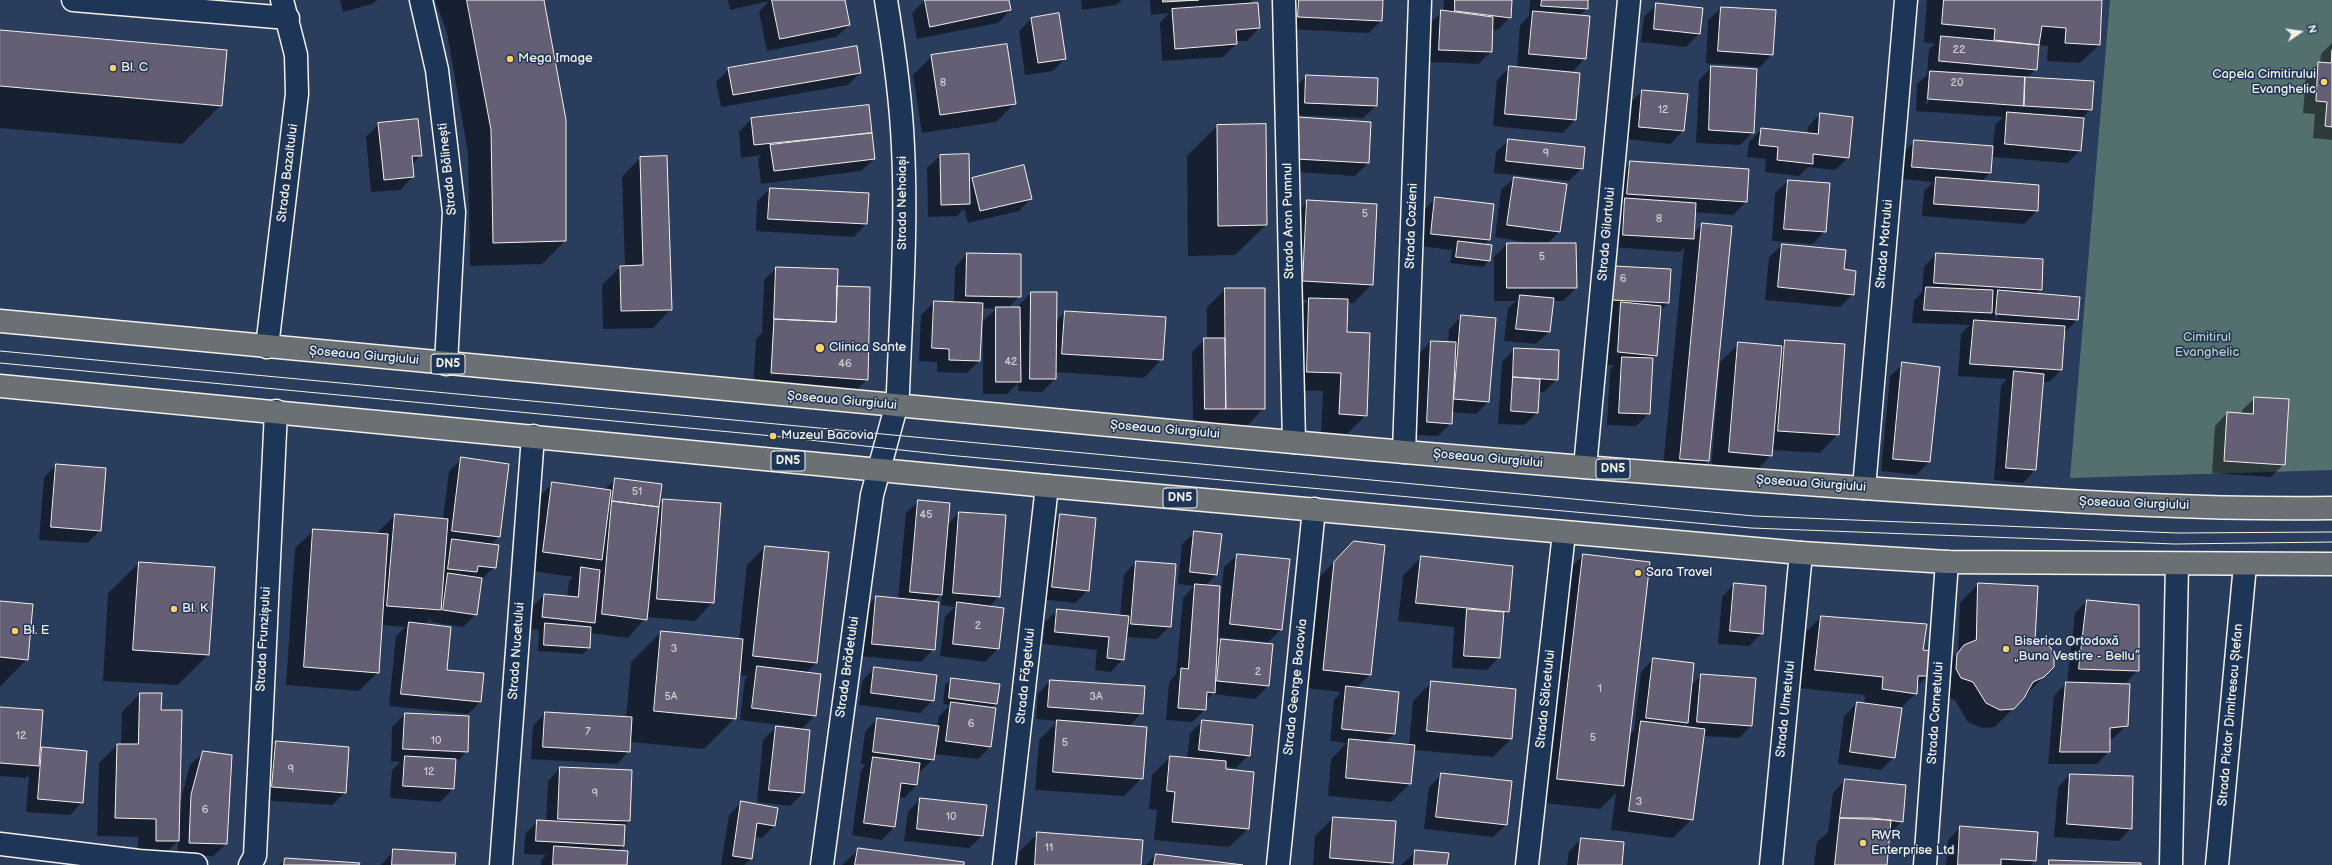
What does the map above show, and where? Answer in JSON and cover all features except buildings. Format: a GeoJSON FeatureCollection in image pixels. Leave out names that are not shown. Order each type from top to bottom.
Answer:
{"type":"FeatureCollection","features":[{"type":"Feature","properties":{"kind":"main road","name":"Șoseaua Giurgiului"},"geometry":{"type":"LineString","coordinates":[[0,321],[896,407],[1585,467],[1864,488],[2170,506],[2332,508]]}},
{"type":"Feature","properties":{"kind":"main road","name":"DN5"},"geometry":{"type":"LineString","coordinates":[[0,386],[276,411],[1047,486],[1801,553],[1947,562],[2245,565],[2332,564]]}},
{"type":"Feature","properties":{"kind":"street"},"geometry":{"type":"LineString","coordinates":[[73,0],[285,9]]}},
{"type":"Feature","properties":{"kind":"street","name":"Strada Bălinești"},"geometry":{"type":"LineString","coordinates":[[421,0],[437,70],[454,212],[446,364]]}},
{"type":"Feature","properties":{"kind":"street","name":"Strada Nehoiași"},"geometry":{"type":"LineString","coordinates":[[878,470],[896,407],[905,227],[903,147],[895,54],[886,0]]}},
{"type":"Feature","properties":{"kind":"street","name":"Strada Aron Pumnul"},"geometry":{"type":"LineString","coordinates":[[1284,0],[1294,442]]}},
{"type":"Feature","properties":{"kind":"street","name":"Strada Cozieni"},"geometry":{"type":"LineString","coordinates":[[1404,452],[1420,0]]}},
{"type":"Feature","properties":{"kind":"street","name":"Strada Gilortului"},"geometry":{"type":"LineString","coordinates":[[1585,467],[1629,0]]}},
{"type":"Feature","properties":{"kind":"street","name":"Strada Motrului"},"geometry":{"type":"LineString","coordinates":[[1864,488],[1906,0]]}},
{"type":"Feature","properties":{"kind":"street","name":"Strada Bazaltului"},"geometry":{"type":"LineString","coordinates":[[267,347],[297,94],[296,55],[285,9]]}},
{"type":"Feature","properties":{"kind":"street","name":"Strada Frunzișului"},"geometry":{"type":"LineString","coordinates":[[250,865],[256,856],[276,411]]}},
{"type":"Feature","properties":{"kind":"street","name":"Strada Nucetului"},"geometry":{"type":"LineString","coordinates":[[501,865],[533,436]]}},
{"type":"Feature","properties":{"kind":"street","name":"Strada Brădetului"},"geometry":{"type":"LineString","coordinates":[[822,865],[872,495],[878,470]]}},
{"type":"Feature","properties":{"kind":"street","name":"Strada Făgetului"},"geometry":{"type":"LineString","coordinates":[[1004,865],[1047,486]]}},
{"type":"Feature","properties":{"kind":"street","name":"Strada George Bacovia"},"geometry":{"type":"LineString","coordinates":[[1278,865],[1314,510]]}},
{"type":"Feature","properties":{"kind":"street","name":"Strada Sălcetului"},"geometry":{"type":"LineString","coordinates":[[1527,865],[1564,533]]}},
{"type":"Feature","properties":{"kind":"street","name":"Strada Ulmetului"},"geometry":{"type":"LineString","coordinates":[[1770,865],[1801,553]]}},
{"type":"Feature","properties":{"kind":"street","name":"Strada Cornetului"},"geometry":{"type":"LineString","coordinates":[[1925,865],[1947,562]]}},
{"type":"Feature","properties":{"kind":"street"},"geometry":{"type":"LineString","coordinates":[[2171,865],[2177,564]]}},
{"type":"Feature","properties":{"kind":"street","name":"Strada Pictor Dimitrescu Ștefan"},"geometry":{"type":"LineString","coordinates":[[2217,865],[2245,565]]}},
{"type":"Feature","properties":{"kind":"street"},"geometry":{"type":"LineString","coordinates":[[0,844],[139,863],[196,865]]}},
{"type":"Feature","properties":{"kind":"green space","name":"Cimitirul Evanghelic"},"geometry":{"type":"Polygon","coordinates":[[[2110,0],[2332,0],[2332,470],[2070,478],[2110,0]]]}},
{"type":"Feature","properties":{"kind":"tram line"},"geometry":{"type":"LineString","coordinates":[[0,351],[1754,516],[2177,533],[2332,532]]}},
{"type":"Feature","properties":{"kind":"tram line"},"geometry":{"type":"LineString","coordinates":[[0,363],[773,436],[947,455],[1751,528],[2175,544],[2332,542]]}},
{"type":"Feature","properties":{"kind":"place","name":"Mega Image"},"geometry":{"type":"Point","coordinates":[510,59]}},
{"type":"Feature","properties":{"kind":"place","name":"Bl. C"},"geometry":{"type":"Point","coordinates":[113,68]}},
{"type":"Feature","properties":{"kind":"place","name":"Capela Cimitirului Evanghelic"},"geometry":{"type":"Point","coordinates":[2324,82]}},
{"type":"Feature","properties":{"kind":"place","name":"Clinica Sante"},"geometry":{"type":"Point","coordinates":[820,348]}},
{"type":"Feature","properties":{"kind":"place","name":"Muzeul Bacovia"},"geometry":{"type":"Point","coordinates":[773,436]}},
{"type":"Feature","properties":{"kind":"place","name":"Sara Travel"},"geometry":{"type":"Point","coordinates":[1638,573]}},
{"type":"Feature","properties":{"kind":"place","name":"Bl. K"},"geometry":{"type":"Point","coordinates":[174,609]}},
{"type":"Feature","properties":{"kind":"place","name":"Bl. E"},"geometry":{"type":"Point","coordinates":[15,631]}},
{"type":"Feature","properties":{"kind":"place","name":"Biserica Ortodoxă „Buna Vestire - Bellu”"},"geometry":{"type":"Point","coordinates":[2006,649]}},
{"type":"Feature","properties":{"kind":"place","name":"RWR Enterprise Ltd"},"geometry":{"type":"Point","coordinates":[1863,843]}}]}
